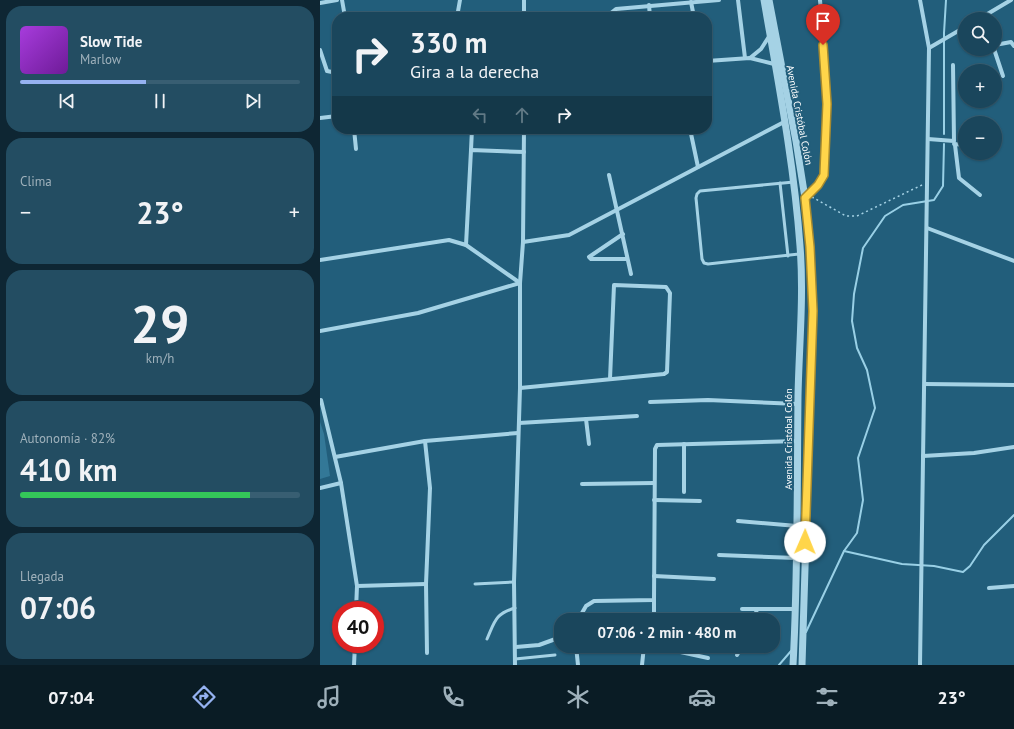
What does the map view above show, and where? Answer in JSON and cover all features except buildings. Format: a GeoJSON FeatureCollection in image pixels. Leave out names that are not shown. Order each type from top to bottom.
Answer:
{"type":"FeatureCollection","features":[{"type":"Feature","properties":{"kind":"street"},"geometry":{"type":"LineString","coordinates":[[320,3],[337,0]]}},
{"type":"Feature","properties":{"kind":"street"},"geometry":{"type":"LineString","coordinates":[[342,0],[344,12]]}},
{"type":"Feature","properties":{"kind":"street"},"geometry":{"type":"LineString","coordinates":[[458,12],[460,0]]}},
{"type":"Feature","properties":{"kind":"street"},"geometry":{"type":"LineString","coordinates":[[524,0],[524,12]]}},
{"type":"Feature","properties":{"kind":"street"},"geometry":{"type":"LineString","coordinates":[[613,12],[616,9],[649,5],[719,0]]}},
{"type":"Feature","properties":{"kind":"street"},"geometry":{"type":"LineString","coordinates":[[738,0],[745,58]]}},
{"type":"Feature","properties":{"kind":"street","name":"Avenida Cristóbal Colón"},"geometry":{"type":"LineString","coordinates":[[764,0],[774,64],[807,197],[810,247],[813,311],[802,665]]}},
{"type":"Feature","properties":{"kind":"street","name":"Avenida Cristóbal Colón"},"geometry":{"type":"LineString","coordinates":[[769,0],[788,120],[801,254],[802,305],[798,404],[795,633],[793,665]]}},
{"type":"Feature","properties":{"kind":"street"},"geometry":{"type":"LineString","coordinates":[[807,197],[824,175],[827,135],[826,70],[820,0]]}},
{"type":"Feature","properties":{"kind":"street"},"geometry":{"type":"LineString","coordinates":[[920,0],[929,48],[920,665]]}},
{"type":"Feature","properties":{"kind":"street"},"geometry":{"type":"LineString","coordinates":[[990,12],[1003,2],[1011,0]]}},
{"type":"Feature","properties":{"kind":"street"},"geometry":{"type":"LineString","coordinates":[[691,2],[693,12]]}},
{"type":"Feature","properties":{"kind":"street"},"geometry":{"type":"LineString","coordinates":[[649,5],[650,12]]}},
{"type":"Feature","properties":{"kind":"street"},"geometry":{"type":"LineString","coordinates":[[929,48],[958,31]]}},
{"type":"Feature","properties":{"kind":"street"},"geometry":{"type":"LineString","coordinates":[[750,58],[762,49],[770,35]]}},
{"type":"Feature","properties":{"kind":"street"},"geometry":{"type":"LineString","coordinates":[[1002,44],[1011,42],[1014,46]]}},
{"type":"Feature","properties":{"kind":"street"},"geometry":{"type":"LineString","coordinates":[[320,50],[327,71],[332,72]]}},
{"type":"Feature","properties":{"kind":"street"},"geometry":{"type":"LineString","coordinates":[[996,56],[1003,76]]}},
{"type":"Feature","properties":{"kind":"street"},"geometry":{"type":"LineString","coordinates":[[712,61],[750,58],[774,64]]}},
{"type":"Feature","properties":{"kind":"street"},"geometry":{"type":"LineString","coordinates":[[953,65],[954,143],[959,178],[980,195]]}},
{"type":"Feature","properties":{"kind":"street"},"geometry":{"type":"LineString","coordinates":[[320,118],[332,117]]}},
{"type":"Feature","properties":{"kind":"street"},"geometry":{"type":"LineString","coordinates":[[523,242],[569,235],[788,120]]}},
{"type":"Feature","properties":{"kind":"street"},"geometry":{"type":"LineString","coordinates":[[354,134],[356,149]]}},
{"type":"Feature","properties":{"kind":"street"},"geometry":{"type":"LineString","coordinates":[[466,244],[472,134]]}},
{"type":"Feature","properties":{"kind":"street"},"geometry":{"type":"LineString","coordinates":[[515,665],[516,647],[514,582],[520,388],[520,283],[523,242],[524,134]]}},
{"type":"Feature","properties":{"kind":"street"},"geometry":{"type":"LineString","coordinates":[[691,134],[698,168]]}},
{"type":"Feature","properties":{"kind":"street"},"geometry":{"type":"LineString","coordinates":[[928,139],[958,144]]}},
{"type":"Feature","properties":{"kind":"street"},"geometry":{"type":"LineString","coordinates":[[471,150],[524,152]]}},
{"type":"Feature","properties":{"kind":"street"},"geometry":{"type":"LineString","coordinates":[[609,175],[623,234],[626,259],[631,274]]}},
{"type":"Feature","properties":{"kind":"street"},"geometry":{"type":"LineString","coordinates":[[927,228],[1014,261]]}},
{"type":"Feature","properties":{"kind":"street"},"geometry":{"type":"LineString","coordinates":[[623,234],[589,257],[591,259],[626,259]]}},
{"type":"Feature","properties":{"kind":"street"},"geometry":{"type":"LineString","coordinates":[[320,260],[449,240],[466,244],[520,283]]}},
{"type":"Feature","properties":{"kind":"street"},"geometry":{"type":"LineString","coordinates":[[320,331],[418,313],[520,283]]}},
{"type":"Feature","properties":{"kind":"street"},"geometry":{"type":"LineString","coordinates":[[520,388],[667,372],[669,289],[614,285],[610,378]]}},
{"type":"Feature","properties":{"kind":"street"},"geometry":{"type":"LineString","coordinates":[[925,384],[1014,385]]}},
{"type":"Feature","properties":{"kind":"street"},"geometry":{"type":"LineString","coordinates":[[321,400],[341,483],[357,586],[356,601]]}},
{"type":"Feature","properties":{"kind":"street"},"geometry":{"type":"LineString","coordinates":[[650,402],[708,400],[798,404]]}},
{"type":"Feature","properties":{"kind":"street"},"geometry":{"type":"LineString","coordinates":[[519,423],[637,416]]}},
{"type":"Feature","properties":{"kind":"street"},"geometry":{"type":"LineString","coordinates":[[586,419],[589,444]]}},
{"type":"Feature","properties":{"kind":"street"},"geometry":{"type":"LineString","coordinates":[[335,458],[425,441],[518,433]]}},
{"type":"Feature","properties":{"kind":"street"},"geometry":{"type":"LineString","coordinates":[[425,441],[430,488],[426,584],[427,653]]}},
{"type":"Feature","properties":{"kind":"street"},"geometry":{"type":"LineString","coordinates":[[654,613],[654,449],[662,444],[798,441]]}},
{"type":"Feature","properties":{"kind":"street"},"geometry":{"type":"LineString","coordinates":[[684,444],[684,492]]}},
{"type":"Feature","properties":{"kind":"street"},"geometry":{"type":"LineString","coordinates":[[923,456],[974,453],[1014,447]]}},
{"type":"Feature","properties":{"kind":"street"},"geometry":{"type":"LineString","coordinates":[[582,484],[654,482]]}},
{"type":"Feature","properties":{"kind":"street"},"geometry":{"type":"LineString","coordinates":[[320,488],[341,483]]}},
{"type":"Feature","properties":{"kind":"street"},"geometry":{"type":"LineString","coordinates":[[654,500],[700,501]]}},
{"type":"Feature","properties":{"kind":"street"},"geometry":{"type":"LineString","coordinates":[[738,521],[797,526]]}},
{"type":"Feature","properties":{"kind":"street"},"geometry":{"type":"LineString","coordinates":[[719,554],[796,558]]}},
{"type":"Feature","properties":{"kind":"street"},"geometry":{"type":"LineString","coordinates":[[654,576],[714,579]]}},
{"type":"Feature","properties":{"kind":"street"},"geometry":{"type":"LineString","coordinates":[[357,586],[426,584]]}},
{"type":"Feature","properties":{"kind":"street"},"geometry":{"type":"LineString","coordinates":[[989,588],[1014,586]]}},
{"type":"Feature","properties":{"kind":"street"},"geometry":{"type":"LineString","coordinates":[[582,613],[586,606],[594,601],[654,600]]}},
{"type":"Feature","properties":{"kind":"street"},"geometry":{"type":"LineString","coordinates":[[742,609],[795,609]]}},
{"type":"Feature","properties":{"kind":"street"},"geometry":{"type":"LineString","coordinates":[[756,613],[757,609]]}},
{"type":"Feature","properties":{"kind":"street"},"geometry":{"type":"LineString","coordinates":[[516,647],[539,645],[554,640]]}},
{"type":"Feature","properties":{"kind":"street"},"geometry":{"type":"LineString","coordinates":[[354,665],[355,653]]}},
{"type":"Feature","properties":{"kind":"street"},"geometry":{"type":"LineString","coordinates":[[577,653],[578,665]]}},
{"type":"Feature","properties":{"kind":"street"},"geometry":{"type":"LineString","coordinates":[[642,665],[643,653]]}},
{"type":"Feature","properties":{"kind":"street"},"geometry":{"type":"LineString","coordinates":[[685,653],[708,658]]}},
{"type":"Feature","properties":{"kind":"lane"},"geometry":{"type":"LineString","coordinates":[[794,182],[700,192],[697,194],[696,198],[702,259],[704,263],[708,264],[801,254]]}},
{"type":"Feature","properties":{"kind":"lane"},"geometry":{"type":"LineString","coordinates":[[780,183],[788,256]]}},
{"type":"Feature","properties":{"kind":"lane"},"geometry":{"type":"LineString","coordinates":[[474,584],[514,582]]}},
{"type":"Feature","properties":{"kind":"lane"},"geometry":{"type":"LineString","coordinates":[[487,638],[495,621],[502,612],[515,608]]}},
{"type":"Feature","properties":{"kind":"lane"},"geometry":{"type":"LineString","coordinates":[[515,659],[555,655]]}},
{"type":"Feature","properties":{"kind":"path"},"geometry":{"type":"LineString","coordinates":[[807,197],[846,216],[857,216],[927,183]]}},
{"type":"Feature","properties":{"kind":"shaded area"},"geometry":{"type":"Polygon","coordinates":[[[320,422],[324,434],[330,476],[320,479],[320,422]]]}},
{"type":"Feature","properties":{"kind":"waterway"},"geometry":{"type":"LineString","coordinates":[[944,134],[944,33],[946,0]]}},
{"type":"Feature","properties":{"kind":"waterway"},"geometry":{"type":"LineString","coordinates":[[806,632],[844,551],[857,533],[863,500],[858,458],[875,408],[867,370],[857,348],[852,321],[854,294],[863,248],[885,216],[903,205],[934,200],[943,186],[944,144]]}},
{"type":"Feature","properties":{"kind":"waterway"},"geometry":{"type":"LineString","coordinates":[[844,551],[902,564],[934,566],[963,572],[970,566],[984,545],[1014,515]]}},
{"type":"Feature","properties":{"kind":"waterway"},"geometry":{"type":"LineString","coordinates":[[779,665],[791,651]]}},
{"type":"Feature","properties":{"kind":"route"},"geometry":{"type":"LineString","coordinates":[[805,542],[813,311],[810,247],[805,198],[818,185],[824,175],[827,135],[827,104],[826,70],[823,45]]}}]}
